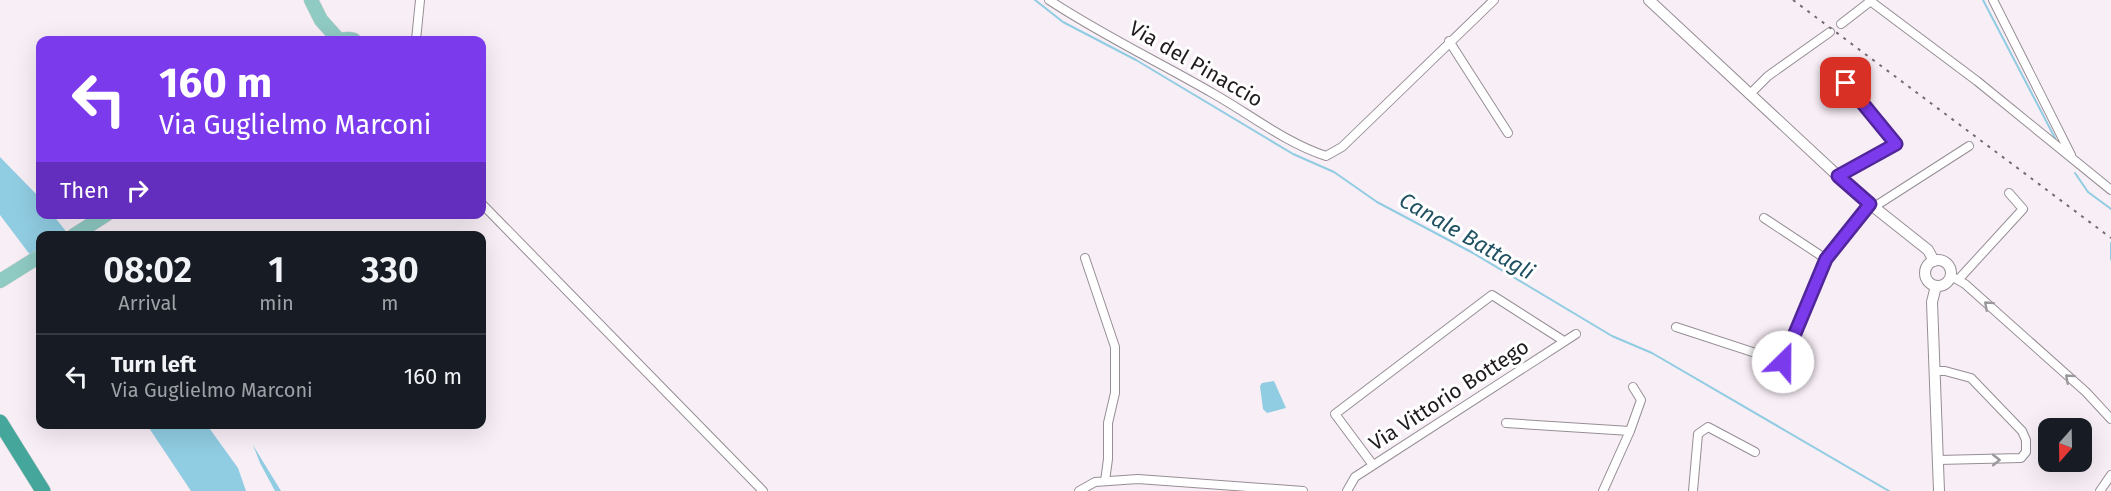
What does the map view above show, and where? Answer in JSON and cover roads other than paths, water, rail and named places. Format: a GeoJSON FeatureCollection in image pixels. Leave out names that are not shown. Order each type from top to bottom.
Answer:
{"type":"FeatureCollection","features":[{"type":"Feature","properties":{"kind":"highway"},"geometry":{"type":"LineString","coordinates":[[0,422],[43,491]]}},
{"type":"Feature","properties":{"kind":"highway"},"geometry":{"type":"LineString","coordinates":[[0,442],[31,491]]}},
{"type":"Feature","properties":{"kind":"main road"},"geometry":{"type":"LineString","coordinates":[[311,0],[330,36]]}},
{"type":"Feature","properties":{"kind":"main road"},"geometry":{"type":"LineString","coordinates":[[81,231],[99,219]]}},
{"type":"Feature","properties":{"kind":"main road"},"geometry":{"type":"LineString","coordinates":[[0,281],[36,258]]}},
{"type":"Feature","properties":{"kind":"street"},"geometry":{"type":"LineString","coordinates":[[416,36],[420,0]]}},
{"type":"Feature","properties":{"kind":"street","name":"Via del Pinaccio"},"geometry":{"type":"LineString","coordinates":[[1049,0],[1307,150],[1326,156],[1342,147],[1449,41]]}},
{"type":"Feature","properties":{"kind":"street"},"geometry":{"type":"LineString","coordinates":[[1494,0],[1449,41],[1508,133]]}},
{"type":"Feature","properties":{"kind":"street"},"geometry":{"type":"LineString","coordinates":[[1649,0],[1838,176],[1928,250],[1934,261]]}},
{"type":"Feature","properties":{"kind":"street"},"geometry":{"type":"LineString","coordinates":[[1841,24],[1870,0],[2111,190]]}},
{"type":"Feature","properties":{"kind":"street"},"geometry":{"type":"LineString","coordinates":[[1993,0],[2072,157]]}},
{"type":"Feature","properties":{"kind":"street"},"geometry":{"type":"LineString","coordinates":[[1751,93],[1768,76],[1830,32]]}},
{"type":"Feature","properties":{"kind":"street"},"geometry":{"type":"LineString","coordinates":[[1838,176],[1896,144],[1846,83]]}},
{"type":"Feature","properties":{"kind":"street"},"geometry":{"type":"LineString","coordinates":[[1773,386],[1826,259],[1872,206],[1969,146]]}},
{"type":"Feature","properties":{"kind":"street"},"geometry":{"type":"LineString","coordinates":[[2009,193],[2024,209],[1954,278],[1945,284],[1936,286],[1929,282],[1926,276],[1928,265],[1934,261],[1947,264],[1954,278],[1965,284],[2086,392],[2111,418]]}},
{"type":"Feature","properties":{"kind":"street"},"geometry":{"type":"LineString","coordinates":[[486,208],[763,491]]}},
{"type":"Feature","properties":{"kind":"street"},"geometry":{"type":"LineString","coordinates":[[1764,218],[1826,259]]}},
{"type":"Feature","properties":{"kind":"street"},"geometry":{"type":"LineString","coordinates":[[1085,258],[1115,347],[1115,393],[1108,423],[1106,481]]}},
{"type":"Feature","properties":{"kind":"street"},"geometry":{"type":"LineString","coordinates":[[1936,286],[1932,302],[1939,491]]}},
{"type":"Feature","properties":{"kind":"street"},"geometry":{"type":"LineString","coordinates":[[1373,465],[1335,414],[1492,295],[1564,341]]}},
{"type":"Feature","properties":{"kind":"street"},"geometry":{"type":"LineString","coordinates":[[1676,327],[1783,362]]}},
{"type":"Feature","properties":{"kind":"street","name":"Via Vittorio Bottego"},"geometry":{"type":"LineString","coordinates":[[1347,491],[1355,477],[1576,334]]}},
{"type":"Feature","properties":{"kind":"street"},"geometry":{"type":"LineString","coordinates":[[1935,375],[1945,371],[1971,378],[2017,424],[2026,440],[2026,452],[2021,458],[1938,460]]}},
{"type":"Feature","properties":{"kind":"street"},"geometry":{"type":"LineString","coordinates":[[1603,491],[1641,400],[1633,387]]}},
{"type":"Feature","properties":{"kind":"street"},"geometry":{"type":"LineString","coordinates":[[1506,423],[1630,431]]}},
{"type":"Feature","properties":{"kind":"street"},"geometry":{"type":"LineString","coordinates":[[1693,491],[1698,434],[1708,427],[1755,452]]}},
{"type":"Feature","properties":{"kind":"street"},"geometry":{"type":"LineString","coordinates":[[2100,491],[2111,475]]}},
{"type":"Feature","properties":{"kind":"street"},"geometry":{"type":"LineString","coordinates":[[1079,491],[1095,482],[1138,479],[1303,491]]}},
{"type":"Feature","properties":{"kind":"water"},"geometry":{"type":"Polygon","coordinates":[[[0,157],[36,194],[36,219],[56,219],[66,231],[36,231],[36,263],[0,215],[0,157]]]}},
{"type":"Feature","properties":{"kind":"water"},"geometry":{"type":"Polygon","coordinates":[[[1274,381],[1286,408],[1267,413],[1263,409],[1260,386],[1262,383],[1274,381]]]}},
{"type":"Feature","properties":{"kind":"water"},"geometry":{"type":"Polygon","coordinates":[[[150,429],[210,429],[238,468],[246,491],[191,491],[150,429]]]}},
{"type":"Feature","properties":{"kind":"water"},"geometry":{"type":"Polygon","coordinates":[[[253,445],[281,491],[275,491],[253,445]]]}},
{"type":"Feature","properties":{"kind":"waterway","name":"Canale Battagli"},"geometry":{"type":"LineString","coordinates":[[1035,0],[1063,22],[1136,60],[1293,154],[1334,172],[1377,202],[1473,253],[1612,336],[1652,353],[1889,491]]}},
{"type":"Feature","properties":{"kind":"waterway"},"geometry":{"type":"LineString","coordinates":[[1983,0],[2055,138]]}},
{"type":"Feature","properties":{"kind":"waterway"},"geometry":{"type":"LineString","coordinates":[[2075,173],[2088,192],[2111,209]]}},
{"type":"Feature","properties":{"kind":"waterway"},"geometry":{"type":"LineString","coordinates":[[2111,243],[2111,259]]}},
{"type":"Feature","properties":{"kind":"railway"},"geometry":{"type":"LineString","coordinates":[[1793,0],[2111,238]]}}]}
